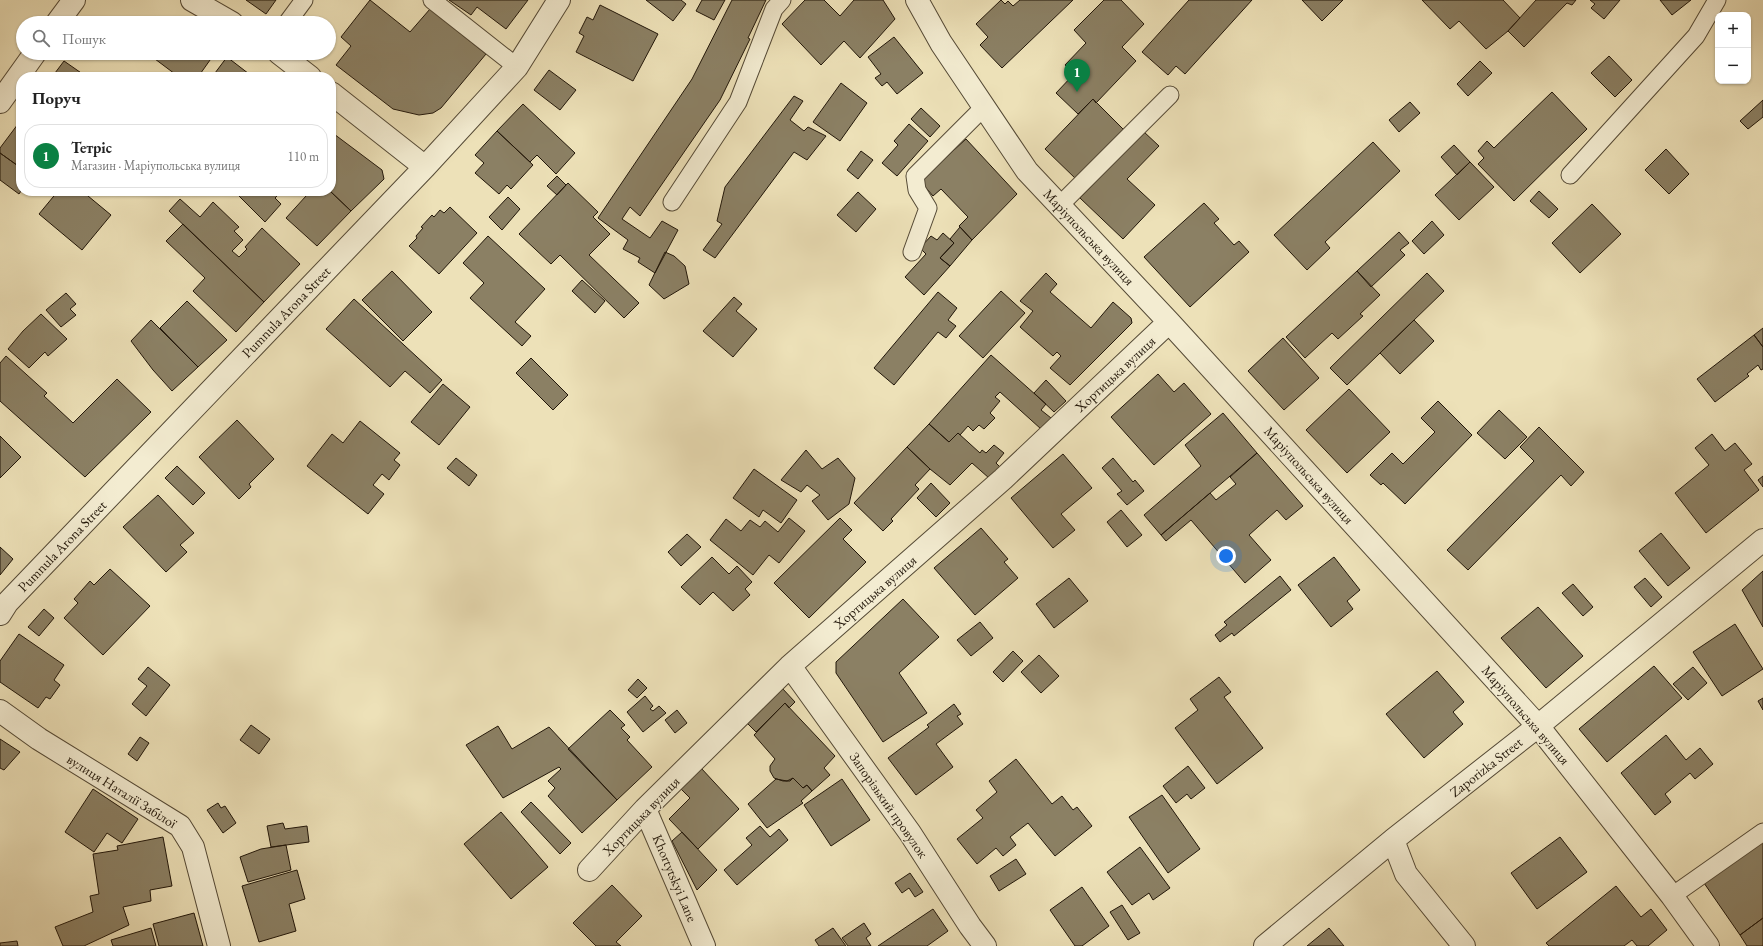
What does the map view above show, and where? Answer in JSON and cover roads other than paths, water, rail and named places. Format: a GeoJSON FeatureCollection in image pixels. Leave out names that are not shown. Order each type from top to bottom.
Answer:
{"type":"FeatureCollection","features":[{"type":"Feature","properties":{"kind":"street"},"geometry":{"type":"LineString","coordinates":[[62,16],[74,0]]}},
{"type":"Feature","properties":{"kind":"street"},"geometry":{"type":"LineString","coordinates":[[192,0],[220,16]]}},
{"type":"Feature","properties":{"kind":"street","name":"Pumnula Arona Street"},"geometry":{"type":"LineString","coordinates":[[0,614],[12,597],[425,167],[518,67],[559,0]]}},
{"type":"Feature","properties":{"kind":"street","name":"Маріупольська вулиця"},"geometry":{"type":"LineString","coordinates":[[917,0],[941,43],[1027,171],[1169,322],[1538,726],[1672,896],[1708,946]]}},
{"type":"Feature","properties":{"kind":"street"},"geometry":{"type":"LineString","coordinates":[[21,72],[30,60]]}},
{"type":"Feature","properties":{"kind":"street"},"geometry":{"type":"LineString","coordinates":[[288,60],[304,72]]}},
{"type":"Feature","properties":{"kind":"street"},"geometry":{"type":"LineString","coordinates":[[0,102],[16,80]]}},
{"type":"Feature","properties":{"kind":"street"},"geometry":{"type":"LineString","coordinates":[[336,97],[425,167]]}},
{"type":"Feature","properties":{"kind":"street","name":"Хортицька вулиця"},"geometry":{"type":"LineString","coordinates":[[589,870],[645,809],[790,666],[1003,479],[1169,322]]}},
{"type":"Feature","properties":{"kind":"street","name":"Zaporizka Street"},"geometry":{"type":"LineString","coordinates":[[1265,946],[1393,840],[1538,726],[1763,540]]}},
{"type":"Feature","properties":{"kind":"street","name":"Запорізький провулок"},"geometry":{"type":"LineString","coordinates":[[790,666],[910,833],[970,926],[985,946]]}},
{"type":"Feature","properties":{"kind":"street","name":"вулиця Наталії Забілої"},"geometry":{"type":"LineString","coordinates":[[0,711],[39,739],[180,826],[193,847],[219,946]]}},
{"type":"Feature","properties":{"kind":"street","name":"Khortytskyi Lane"},"geometry":{"type":"LineString","coordinates":[[645,809],[704,946]]}},
{"type":"Feature","properties":{"kind":"street"},"geometry":{"type":"LineString","coordinates":[[1393,840],[1406,874],[1464,946]]}},
{"type":"Feature","properties":{"kind":"lane"},"geometry":{"type":"LineString","coordinates":[[292,16],[304,0]]}},
{"type":"Feature","properties":{"kind":"lane"},"geometry":{"type":"LineString","coordinates":[[432,0],[518,67]]}},
{"type":"Feature","properties":{"kind":"lane"},"geometry":{"type":"LineString","coordinates":[[672,202],[738,102],[774,9],[782,0]]}},
{"type":"Feature","properties":{"kind":"lane"},"geometry":{"type":"LineString","coordinates":[[1570,175],[1696,36],[1717,0]]}},
{"type":"Feature","properties":{"kind":"lane"},"geometry":{"type":"LineString","coordinates":[[1059,206],[1170,95]]}},
{"type":"Feature","properties":{"kind":"lane"},"geometry":{"type":"LineString","coordinates":[[912,252],[928,208],[917,190],[915,176],[984,107]]}},
{"type":"Feature","properties":{"kind":"lane"},"geometry":{"type":"LineString","coordinates":[[1672,896],[1763,832]]}},
{"type":"Feature","properties":{"kind":"place","name":"Тетріс"},"geometry":{"type":"Point","coordinates":[1077,92]}}]}
